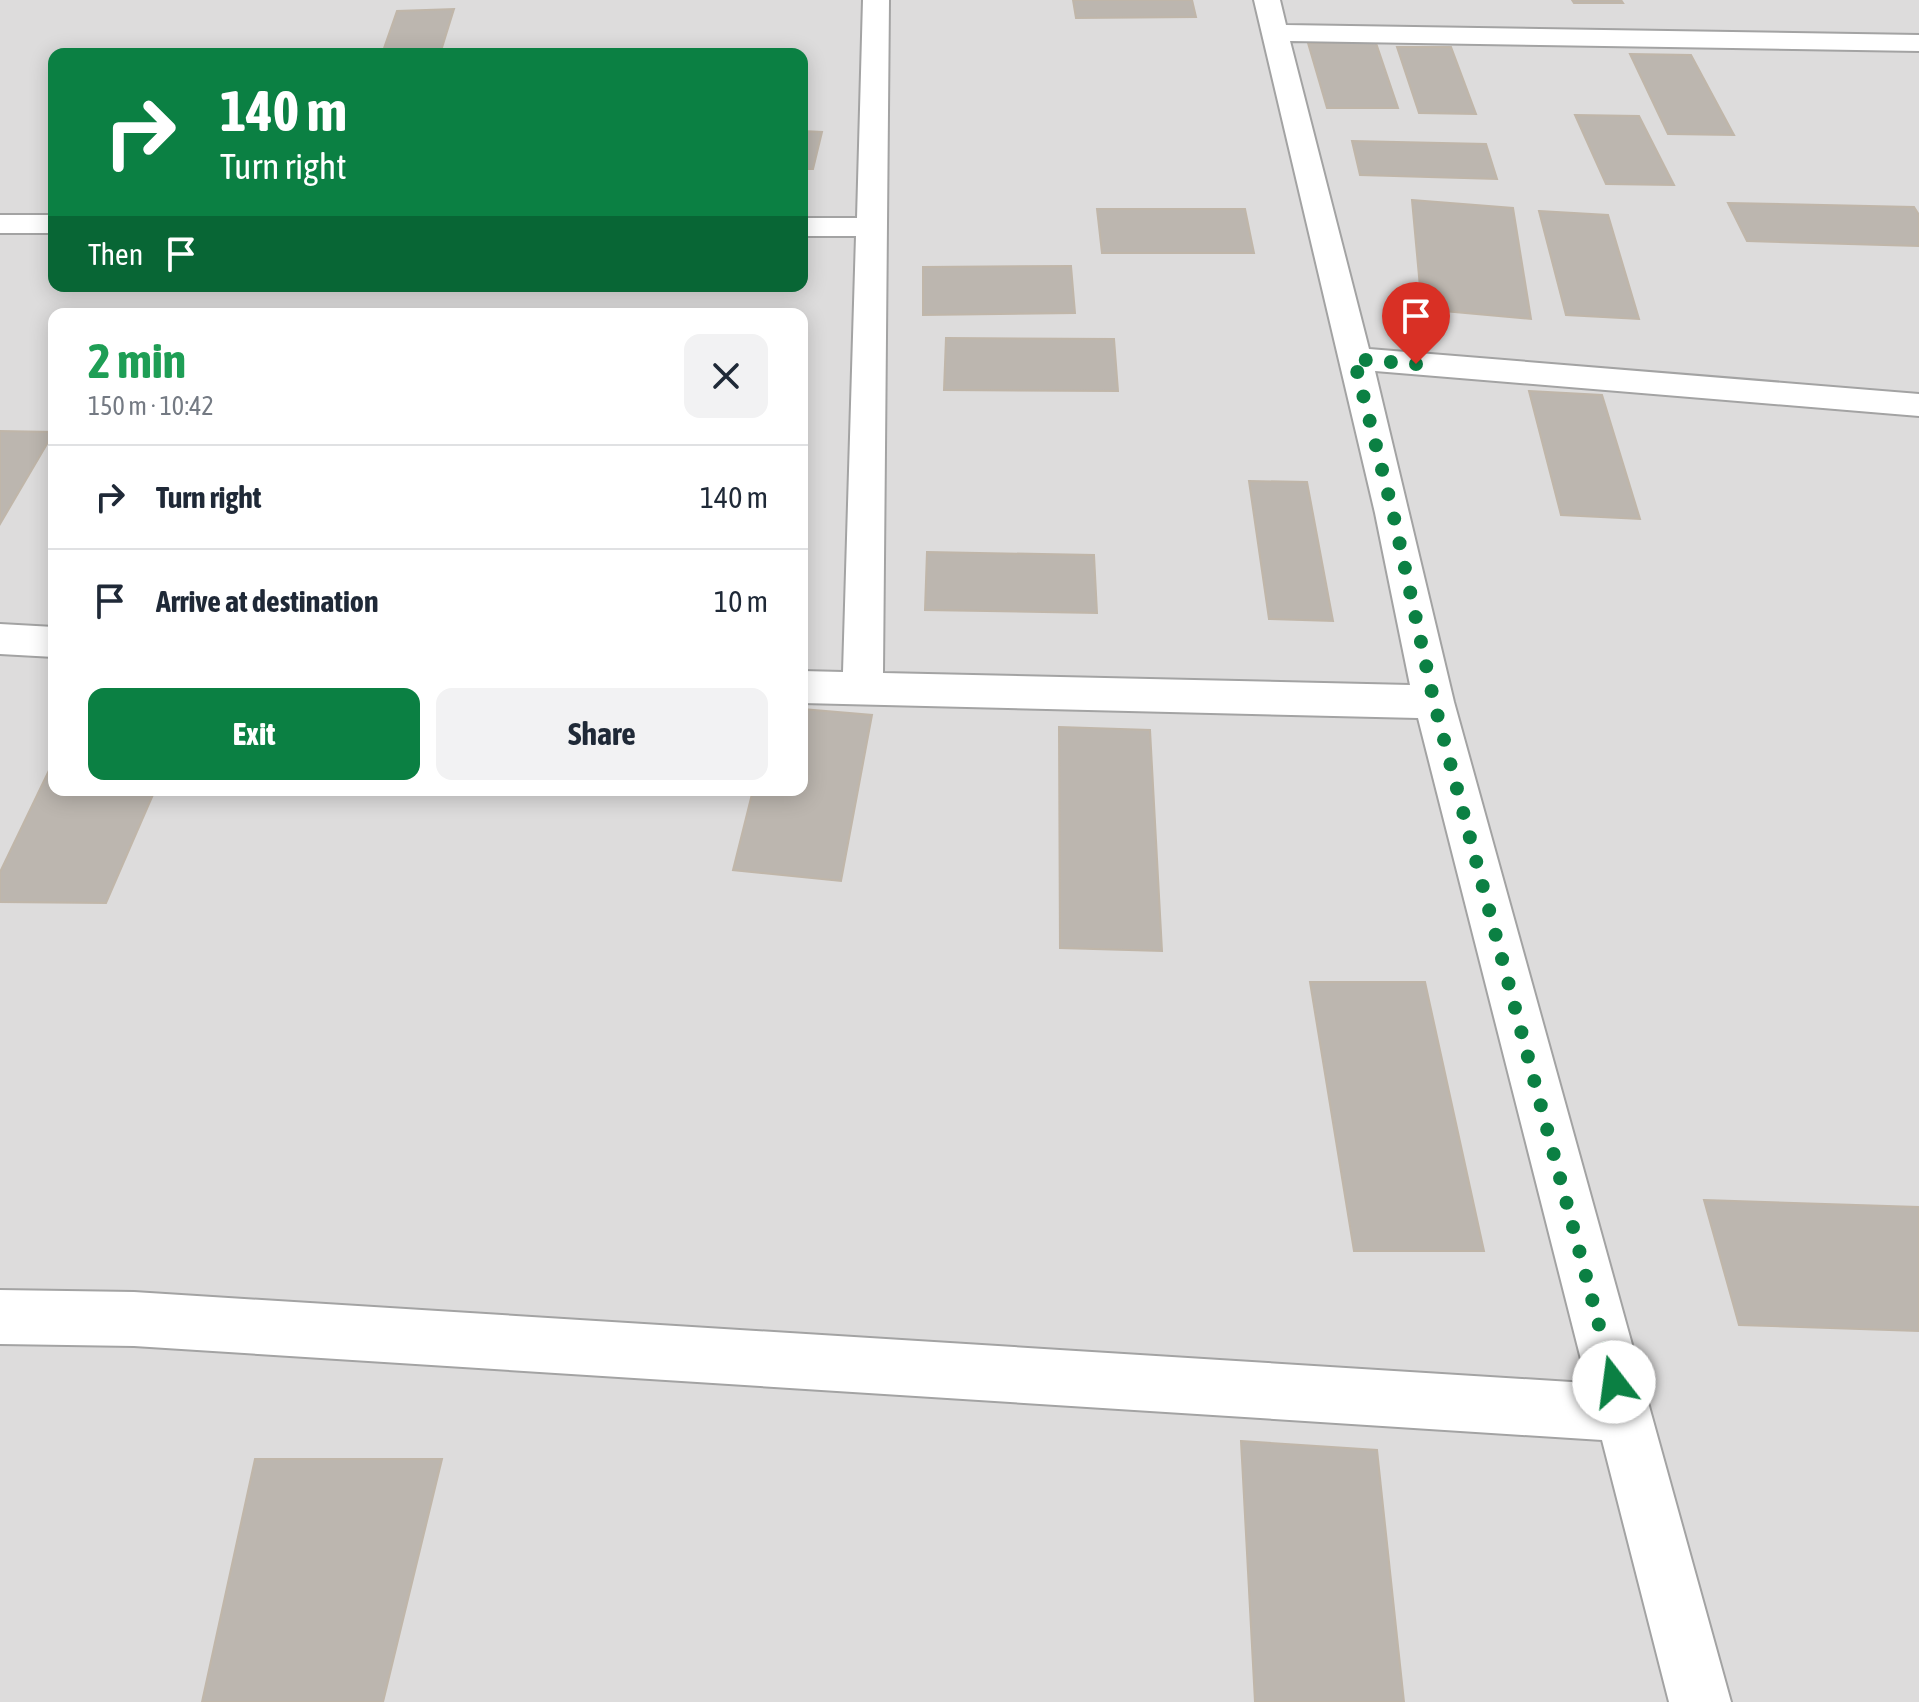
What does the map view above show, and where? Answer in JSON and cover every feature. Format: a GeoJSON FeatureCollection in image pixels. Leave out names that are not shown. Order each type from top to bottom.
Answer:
{"type":"FeatureCollection","features":[{"type":"Feature","properties":{"kind":"street"},"geometry":{"type":"LineString","coordinates":[[863,691],[869,227],[876,0]]}},
{"type":"Feature","properties":{"kind":"street"},"geometry":{"type":"LineString","coordinates":[[1700,1702],[1434,702],[1393,513],[1272,16],[1919,43]]}},
{"type":"Feature","properties":{"kind":"street"},"geometry":{"type":"LineString","coordinates":[[0,224],[48,224]]}},
{"type":"Feature","properties":{"kind":"street"},"geometry":{"type":"LineString","coordinates":[[808,227],[869,227]]}},
{"type":"Feature","properties":{"kind":"street"},"geometry":{"type":"LineString","coordinates":[[1354,359],[1919,405]]}},
{"type":"Feature","properties":{"kind":"street"},"geometry":{"type":"LineString","coordinates":[[0,639],[48,642]]}},
{"type":"Feature","properties":{"kind":"street"},"geometry":{"type":"LineString","coordinates":[[808,687],[1434,702]]}},
{"type":"Feature","properties":{"kind":"street"},"geometry":{"type":"LineString","coordinates":[[0,1317],[134,1319],[1622,1413]]}},
{"type":"Feature","properties":{"kind":"shaded area"},"geometry":{"type":"Polygon","coordinates":[[[0,0],[1919,0],[1919,1702],[0,1702],[0,0]]]}},
{"type":"Feature","properties":{"kind":"building"},"geometry":{"type":"Polygon","coordinates":[[[1073,0],[1192,0],[1196,17],[1076,18],[1073,0]]]}},
{"type":"Feature","properties":{"kind":"building"},"geometry":{"type":"Polygon","coordinates":[[[1572,0],[1621,0],[1623,3],[1574,3],[1572,0]]]}},
{"type":"Feature","properties":{"kind":"building"},"geometry":{"type":"Polygon","coordinates":[[[454,9],[442,48],[384,48],[397,11],[454,9]]]}},
{"type":"Feature","properties":{"kind":"building"},"geometry":{"type":"Polygon","coordinates":[[[1308,43],[1376,43],[1398,108],[1327,108],[1308,43]]]}},
{"type":"Feature","properties":{"kind":"building"},"geometry":{"type":"Polygon","coordinates":[[[1397,47],[1451,47],[1476,114],[1419,113],[1397,47]]]}},
{"type":"Feature","properties":{"kind":"building"},"geometry":{"type":"Polygon","coordinates":[[[1630,54],[1691,55],[1734,135],[1668,134],[1630,54]]]}},
{"type":"Feature","properties":{"kind":"building"},"geometry":{"type":"Polygon","coordinates":[[[1575,115],[1639,116],[1674,185],[1606,184],[1575,115]]]}},
{"type":"Feature","properties":{"kind":"building"},"geometry":{"type":"Polygon","coordinates":[[[808,131],[822,132],[813,169],[808,169],[808,131]]]}},
{"type":"Feature","properties":{"kind":"building"},"geometry":{"type":"Polygon","coordinates":[[[1352,141],[1486,144],[1497,179],[1360,175],[1352,141]]]}},
{"type":"Feature","properties":{"kind":"building"},"geometry":{"type":"Polygon","coordinates":[[[1412,200],[1513,208],[1531,319],[1422,309],[1412,200]]]}},
{"type":"Feature","properties":{"kind":"building"},"geometry":{"type":"Polygon","coordinates":[[[1728,203],[1914,207],[1919,215],[1919,246],[1747,241],[1728,203]]]}},
{"type":"Feature","properties":{"kind":"building"},"geometry":{"type":"Polygon","coordinates":[[[1097,209],[1245,209],[1254,253],[1102,253],[1097,209]]]}},
{"type":"Feature","properties":{"kind":"building"},"geometry":{"type":"Polygon","coordinates":[[[1539,211],[1608,215],[1639,319],[1566,315],[1539,211]]]}},
{"type":"Feature","properties":{"kind":"building"},"geometry":{"type":"Polygon","coordinates":[[[1071,266],[1075,313],[923,315],[923,267],[1071,266]]]}},
{"type":"Feature","properties":{"kind":"building"},"geometry":{"type":"Polygon","coordinates":[[[946,338],[1114,339],[1118,391],[944,390],[946,338]]]}},
{"type":"Feature","properties":{"kind":"building"},"geometry":{"type":"Polygon","coordinates":[[[1529,391],[1602,395],[1640,519],[1561,515],[1529,391]]]}},
{"type":"Feature","properties":{"kind":"building"},"geometry":{"type":"Polygon","coordinates":[[[0,431],[48,432],[48,442],[0,524],[0,431]]]}},
{"type":"Feature","properties":{"kind":"building"},"geometry":{"type":"Polygon","coordinates":[[[1249,481],[1307,482],[1333,621],[1269,619],[1249,481]]]}},
{"type":"Feature","properties":{"kind":"building"},"geometry":{"type":"Polygon","coordinates":[[[927,552],[1094,555],[1097,613],[925,610],[927,552]]]}},
{"type":"Feature","properties":{"kind":"building"},"geometry":{"type":"Polygon","coordinates":[[[808,710],[872,715],[841,881],[733,870],[752,796],[808,796],[808,710]]]}},
{"type":"Feature","properties":{"kind":"building"},"geometry":{"type":"Polygon","coordinates":[[[1059,727],[1150,730],[1162,951],[1060,948],[1059,727]]]}},
{"type":"Feature","properties":{"kind":"building"},"geometry":{"type":"Polygon","coordinates":[[[48,772],[48,796],[152,796],[106,903],[0,902],[0,872],[48,772]]]}},
{"type":"Feature","properties":{"kind":"building"},"geometry":{"type":"Polygon","coordinates":[[[1310,982],[1425,982],[1484,1251],[1354,1251],[1310,982]]]}},
{"type":"Feature","properties":{"kind":"building"},"geometry":{"type":"Polygon","coordinates":[[[1704,1200],[1919,1207],[1919,1331],[1739,1325],[1704,1200]]]}},
{"type":"Feature","properties":{"kind":"building"},"geometry":{"type":"Polygon","coordinates":[[[1241,1441],[1377,1450],[1404,1702],[1255,1702],[1241,1441]]]}},
{"type":"Feature","properties":{"kind":"building"},"geometry":{"type":"Polygon","coordinates":[[[255,1459],[442,1459],[383,1702],[202,1702],[255,1459]]]}},
{"type":"Feature","properties":{"kind":"route"},"geometry":{"type":"LineString","coordinates":[[1416,364],[1354,359],[1393,513],[1434,702],[1614,1382]]}}]}
